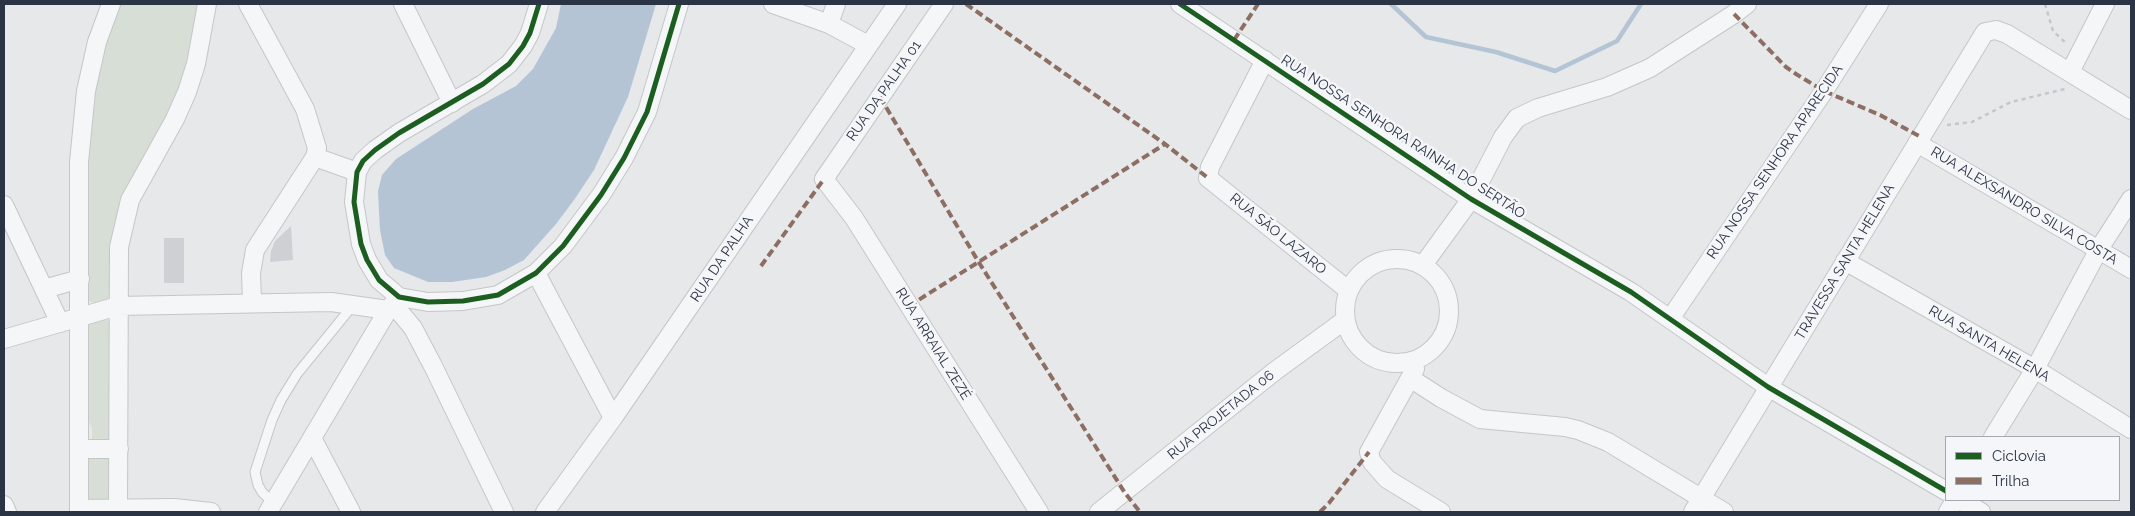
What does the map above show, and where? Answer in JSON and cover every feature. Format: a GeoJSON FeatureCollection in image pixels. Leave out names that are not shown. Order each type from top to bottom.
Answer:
{"type":"FeatureCollection","features":[{"type":"Feature","properties":{"kind":"street"},"geometry":{"type":"LineString","coordinates":[[111,4],[97,42],[86,91],[79,162],[79,511],[174,508],[211,512]]}},
{"type":"Feature","properties":{"kind":"street"},"geometry":{"type":"LineString","coordinates":[[118,510],[119,246],[130,200],[175,119],[187,92],[196,64],[207,4]]}},
{"type":"Feature","properties":{"kind":"street"},"geometry":{"type":"LineString","coordinates":[[248,4],[305,109],[316,141],[315,157],[255,250],[251,273],[252,302]]}},
{"type":"Feature","properties":{"kind":"street"},"geometry":{"type":"LineString","coordinates":[[404,4],[452,102]]}},
{"type":"Feature","properties":{"kind":"street"},"geometry":{"type":"LineString","coordinates":[[504,512],[413,328],[393,304],[367,260],[361,244],[354,202],[357,172],[363,161],[374,150],[399,133],[483,84],[509,64],[530,33],[539,4]]}},
{"type":"Feature","properties":{"kind":"street"},"geometry":{"type":"LineString","coordinates":[[4,339],[118,306],[252,302],[393,304],[463,301],[498,295],[536,273],[563,246],[601,195],[624,158],[647,112],[679,4]]}},
{"type":"Feature","properties":{"kind":"street"},"geometry":{"type":"LineString","coordinates":[[773,4],[829,24],[868,45]]}},
{"type":"Feature","properties":{"kind":"street"},"geometry":{"type":"LineString","coordinates":[[829,24],[836,4]]}},
{"type":"Feature","properties":{"kind":"street","name":"RUA DA PALHA"},"geometry":{"type":"LineString","coordinates":[[545,512],[613,418],[897,4]]}},
{"type":"Feature","properties":{"kind":"street","name":"RUA DA PALHA 01"},"geometry":{"type":"LineString","coordinates":[[824,179],[944,4]]}},
{"type":"Feature","properties":{"kind":"street","name":"RUA NOSSA SENHORA RAINHA DO SERTÃO"},"geometry":{"type":"LineString","coordinates":[[1180,4],[1471,199],[1631,292],[1768,387],[1945,490]]}},
{"type":"Feature","properties":{"kind":"street"},"geometry":{"type":"LineString","coordinates":[[1423,265],[1471,199],[1503,137],[1517,118],[1538,108],[1607,87],[1650,68],[1747,4]]}},
{"type":"Feature","properties":{"kind":"street","name":"RUA NOSSA SENHORA APARECIDA"},"geometry":{"type":"LineString","coordinates":[[1670,319],[1824,91],[1879,4]]}},
{"type":"Feature","properties":{"kind":"street"},"geometry":{"type":"LineString","coordinates":[[2105,4],[2070,72],[2131,110]]}},
{"type":"Feature","properties":{"kind":"street","name":"TRAVESSA SANTA HELENA"},"geometry":{"type":"LineString","coordinates":[[1697,506],[1981,36],[1989,30],[2007,34],[2070,72]]}},
{"type":"Feature","properties":{"kind":"street","name":"RUA SÃO LAZARO"},"geometry":{"type":"LineString","coordinates":[[1265,60],[1210,166],[1208,178],[1348,290]]}},
{"type":"Feature","properties":{"kind":"street","name":"RUA ALEXSANDRO SILVA COSTA"},"geometry":{"type":"LineString","coordinates":[[1922,136],[2131,269]]}},
{"type":"Feature","properties":{"kind":"street"},"geometry":{"type":"LineString","coordinates":[[315,157],[357,172]]}},
{"type":"Feature","properties":{"kind":"street","name":"RUA ARRAIAL ZEZÉ"},"geometry":{"type":"LineString","coordinates":[[824,179],[854,218],[1039,512]]}},
{"type":"Feature","properties":{"kind":"street"},"geometry":{"type":"LineString","coordinates":[[1995,436],[2035,369],[2100,249],[2131,199]]}},
{"type":"Feature","properties":{"kind":"street"},"geometry":{"type":"LineString","coordinates":[[4,205],[60,323]]}},
{"type":"Feature","properties":{"kind":"street"},"geometry":{"type":"LineString","coordinates":[[1422,358],[1394,363],[1380,360],[1367,354],[1353,339],[1345,320],[1344,305],[1348,290],[1356,278],[1370,266],[1386,260],[1404,260],[1423,265],[1442,286],[1448,300],[1449,316],[1445,330],[1439,341],[1422,358],[1368,452],[1372,462],[1387,478],[1441,512]]}},
{"type":"Feature","properties":{"kind":"street","name":"RUA SANTA HELENA"},"geometry":{"type":"LineString","coordinates":[[1845,261],[2035,369],[2131,429]]}},
{"type":"Feature","properties":{"kind":"street"},"geometry":{"type":"LineString","coordinates":[[536,273],[613,418]]}},
{"type":"Feature","properties":{"kind":"street"},"geometry":{"type":"LineString","coordinates":[[44,290],[80,279]]}},
{"type":"Feature","properties":{"kind":"street"},"geometry":{"type":"LineString","coordinates":[[270,508],[393,304]]}},
{"type":"Feature","properties":{"kind":"street","name":"RUA PROJETADA 06"},"geometry":{"type":"LineString","coordinates":[[1099,512],[1275,371],[1345,320]]}},
{"type":"Feature","properties":{"kind":"street"},"geometry":{"type":"LineString","coordinates":[[1410,378],[1441,398],[1480,418],[1565,427],[1608,442],[1697,506],[1724,512]]}},
{"type":"Feature","properties":{"kind":"street"},"geometry":{"type":"LineString","coordinates":[[312,438],[351,512]]}},
{"type":"Feature","properties":{"kind":"street"},"geometry":{"type":"LineString","coordinates":[[79,449],[119,450]]}},
{"type":"Feature","properties":{"kind":"street"},"geometry":{"type":"LineString","coordinates":[[1948,512],[1955,501]]}},
{"type":"Feature","properties":{"kind":"street"},"geometry":{"type":"LineString","coordinates":[[1962,501],[1981,512]]}},
{"type":"Feature","properties":{"kind":"street"},"geometry":{"type":"LineString","coordinates":[[4,505],[7,512]]}},
{"type":"Feature","properties":{"kind":"lane"},"geometry":{"type":"LineString","coordinates":[[270,508],[258,485],[255,472],[272,420],[281,400],[297,374],[354,304]]}},
{"type":"Feature","properties":{"kind":"path"},"geometry":{"type":"LineString","coordinates":[[2045,4],[2053,31],[2079,56]]}},
{"type":"Feature","properties":{"kind":"path"},"geometry":{"type":"LineString","coordinates":[[1922,136],[1972,122],[2011,102],[2049,91],[2090,85]]}},
{"type":"Feature","properties":{"kind":"shaded area"},"geometry":{"type":"Polygon","coordinates":[[[120,4],[200,4],[197,33],[181,93],[126,195],[110,293],[108,300],[97,304],[89,301],[85,296],[87,174],[93,89],[103,48],[120,4]]]}},
{"type":"Feature","properties":{"kind":"shaded area"},"geometry":{"type":"Polygon","coordinates":[[[103,318],[108,320],[110,325],[110,444],[92,444],[92,429],[85,412],[86,324],[103,318]]]}},
{"type":"Feature","properties":{"kind":"shaded area"},"geometry":{"type":"Polygon","coordinates":[[[86,455],[111,456],[111,503],[86,503],[86,455]]]}},
{"type":"Feature","properties":{"kind":"water"},"geometry":{"type":"Polygon","coordinates":[[[561,4],[656,4],[628,97],[594,170],[556,224],[524,260],[505,270],[486,277],[452,282],[428,282],[394,268],[385,255],[380,230],[378,191],[382,175],[396,159],[473,109],[516,86],[533,69],[556,28],[561,4]]]}},
{"type":"Feature","properties":{"kind":"building"},"geometry":{"type":"Polygon","coordinates":[[[291,226],[293,260],[270,262],[271,251],[275,241],[291,226]]]}},
{"type":"Feature","properties":{"kind":"building"},"geometry":{"type":"Polygon","coordinates":[[[164,238],[184,238],[184,283],[164,283],[164,238]]]}},
{"type":"Feature","properties":{"kind":"waterway"},"geometry":{"type":"LineString","coordinates":[[1391,4],[1426,37],[1496,52],[1555,71],[1617,41],[1641,4]]}},
{"type":"Feature","properties":{"kind":"marked path"},"geometry":{"type":"LineString","coordinates":[[966,4],[1165,144],[1208,178]]}},
{"type":"Feature","properties":{"kind":"marked path"},"geometry":{"type":"LineString","coordinates":[[1234,40],[1258,4]]}},
{"type":"Feature","properties":{"kind":"marked path"},"geometry":{"type":"LineString","coordinates":[[1734,14],[1786,67],[1796,74],[1824,91],[1880,115],[1921,137]]}},
{"type":"Feature","properties":{"kind":"marked path"},"geometry":{"type":"LineString","coordinates":[[880,97],[978,261],[1125,493],[1140,512]]}},
{"type":"Feature","properties":{"kind":"marked path"},"geometry":{"type":"LineString","coordinates":[[909,306],[1165,144]]}},
{"type":"Feature","properties":{"kind":"marked path"},"geometry":{"type":"LineString","coordinates":[[761,266],[824,179]]}},
{"type":"Feature","properties":{"kind":"marked path"},"geometry":{"type":"LineString","coordinates":[[1320,512],[1369,452]]}},
{"type":"Feature","properties":{"kind":"cycle path"},"geometry":{"type":"LineString","coordinates":[[539,4],[530,33],[509,64],[483,84],[399,133],[375,150],[363,161],[357,172],[354,202],[361,244],[367,260],[379,280],[399,297],[428,302],[463,301],[498,295],[536,273],[563,246],[601,195],[624,158],[647,112],[679,4]]}},
{"type":"Feature","properties":{"kind":"cycle path"},"geometry":{"type":"LineString","coordinates":[[1180,4],[1471,199],[1631,292],[1768,387],[1945,490]]}}]}
